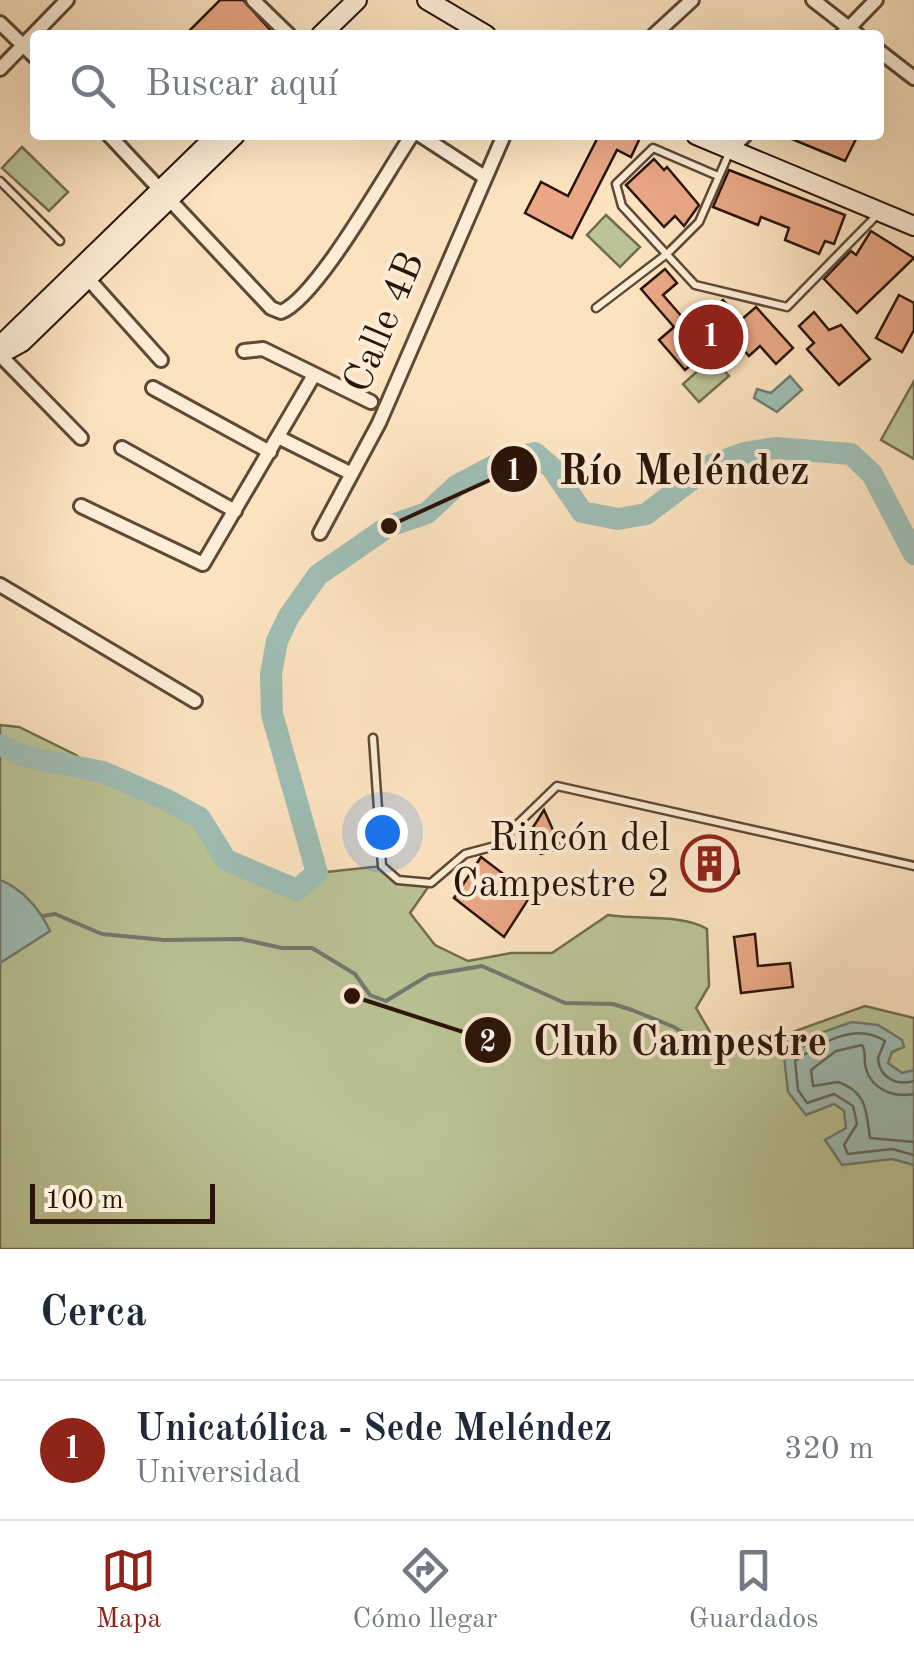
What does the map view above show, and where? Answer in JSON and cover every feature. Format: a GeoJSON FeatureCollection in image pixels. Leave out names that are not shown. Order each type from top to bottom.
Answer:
{"type":"FeatureCollection","features":[{"type":"Feature","properties":{"kind":"street"},"geometry":{"type":"LineString","coordinates":[[37,30],[66,0]]}},
{"type":"Feature","properties":{"kind":"street"},"geometry":{"type":"LineString","coordinates":[[253,0],[284,30]]}},
{"type":"Feature","properties":{"kind":"street"},"geometry":{"type":"LineString","coordinates":[[326,30],[357,0]]}},
{"type":"Feature","properties":{"kind":"street"},"geometry":{"type":"LineString","coordinates":[[343,30],[373,0]]}},
{"type":"Feature","properties":{"kind":"street"},"geometry":{"type":"LineString","coordinates":[[428,0],[478,30]]}},
{"type":"Feature","properties":{"kind":"street"},"geometry":{"type":"LineString","coordinates":[[659,30],[692,0]]}},
{"type":"Feature","properties":{"kind":"street"},"geometry":{"type":"LineString","coordinates":[[813,0],[847,30]]}},
{"type":"Feature","properties":{"kind":"street"},"geometry":{"type":"LineString","coordinates":[[852,30],[876,0]]}},
{"type":"Feature","properties":{"kind":"street"},"geometry":{"type":"LineString","coordinates":[[0,23],[30,52]]}},
{"type":"Feature","properties":{"kind":"street"},"geometry":{"type":"LineString","coordinates":[[0,70],[30,37]]}},
{"type":"Feature","properties":{"kind":"street"},"geometry":{"type":"LineString","coordinates":[[884,55],[914,78]]}},
{"type":"Feature","properties":{"kind":"street"},"geometry":{"type":"LineString","coordinates":[[114,140],[271,308],[281,312],[292,308],[331,260],[409,140]]}},
{"type":"Feature","properties":{"kind":"street"},"geometry":{"type":"LineString","coordinates":[[165,194],[213,140]]}},
{"type":"Feature","properties":{"kind":"street"},"geometry":{"type":"LineString","coordinates":[[81,438],[1,354],[14,350],[84,273],[165,194],[229,140]]}},
{"type":"Feature","properties":{"kind":"street"},"geometry":{"type":"LineString","coordinates":[[428,140],[484,176]]}},
{"type":"Feature","properties":{"kind":"street","name":"Calle 4B"},"geometry":{"type":"LineString","coordinates":[[320,533],[379,424],[502,140]]}},
{"type":"Feature","properties":{"kind":"street"},"geometry":{"type":"LineString","coordinates":[[708,140],[914,226]]}},
{"type":"Feature","properties":{"kind":"street"},"geometry":{"type":"LineString","coordinates":[[731,150],[740,140]]}},
{"type":"Feature","properties":{"kind":"street"},"geometry":{"type":"LineString","coordinates":[[84,273],[161,360]]}},
{"type":"Feature","properties":{"kind":"street"},"geometry":{"type":"LineString","coordinates":[[244,351],[263,349],[314,374]]}},
{"type":"Feature","properties":{"kind":"street","name":"Calle 4B"},"geometry":{"type":"LineString","coordinates":[[81,506],[203,564],[314,374],[371,402]]}},
{"type":"Feature","properties":{"kind":"street"},"geometry":{"type":"LineString","coordinates":[[152,388],[270,452]]}},
{"type":"Feature","properties":{"kind":"street"},"geometry":{"type":"LineString","coordinates":[[280,438],[350,473]]}},
{"type":"Feature","properties":{"kind":"street"},"geometry":{"type":"LineString","coordinates":[[122,448],[235,511]]}},
{"type":"Feature","properties":{"kind":"street"},"geometry":{"type":"LineString","coordinates":[[0,586],[195,701]]}},
{"type":"Feature","properties":{"kind":"lane"},"geometry":{"type":"LineString","coordinates":[[718,176],[653,148],[616,184],[622,206],[696,285],[788,307],[881,212]]}},
{"type":"Feature","properties":{"kind":"lane"},"geometry":{"type":"LineString","coordinates":[[596,308],[668,253],[699,222],[731,150]]}},
{"type":"Feature","properties":{"kind":"lane"},"geometry":{"type":"LineString","coordinates":[[0,182],[60,241]]}},
{"type":"Feature","properties":{"kind":"lane"},"geometry":{"type":"LineString","coordinates":[[373,738],[382,866],[398,880],[416,885],[431,883],[464,854],[495,846],[546,792],[557,786],[914,866]]}},
{"type":"Feature","properties":{"kind":"green space"},"geometry":{"type":"Polygon","coordinates":[[[22,147],[68,192],[49,211],[2,168],[22,147]]]}},
{"type":"Feature","properties":{"kind":"green space"},"geometry":{"type":"Polygon","coordinates":[[[606,215],[640,247],[620,267],[587,235],[606,215]]]}},
{"type":"Feature","properties":{"kind":"green space"},"geometry":{"type":"Polygon","coordinates":[[[712,358],[729,376],[699,402],[683,384],[712,358]]]}},
{"type":"Feature","properties":{"kind":"green space"},"geometry":{"type":"Polygon","coordinates":[[[914,381],[914,459],[881,440],[914,381]]]}},
{"type":"Feature","properties":{"kind":"green space"},"geometry":{"type":"Polygon","coordinates":[[[0,725],[19,727],[76,755],[96,771],[200,818],[226,860],[297,890],[317,873],[382,866],[398,880],[431,883],[410,913],[435,945],[468,961],[511,953],[552,953],[608,915],[697,924],[707,929],[709,986],[696,1008],[717,1044],[751,1047],[865,1006],[914,1018],[914,1249],[0,1249],[0,725]]]}},
{"type":"Feature","properties":{"kind":"water"},"geometry":{"type":"Polygon","coordinates":[[[790,376],[802,390],[777,412],[754,398],[757,389],[771,393],[790,376]]]}},
{"type":"Feature","properties":{"kind":"water"},"geometry":{"type":"Polygon","coordinates":[[[0,880],[30,901],[50,931],[0,963],[0,880]]]}},
{"type":"Feature","properties":{"kind":"water"},"geometry":{"type":"Polygon","coordinates":[[[852,1022],[878,1025],[902,1040],[904,1047],[892,1052],[888,1063],[902,1073],[914,1070],[914,1165],[892,1159],[842,1165],[825,1140],[846,1128],[844,1111],[834,1104],[806,1115],[788,1092],[783,1047],[806,1046],[823,1032],[852,1022]]]}},
{"type":"Feature","properties":{"kind":"building"},"geometry":{"type":"Polygon","coordinates":[[[220,0],[243,0],[270,30],[190,30],[220,0]]]}},
{"type":"Feature","properties":{"kind":"building"},"geometry":{"type":"Polygon","coordinates":[[[596,140],[639,140],[631,157],[617,150],[572,238],[525,213],[541,182],[568,196],[596,140]]]}},
{"type":"Feature","properties":{"kind":"building"},"geometry":{"type":"Polygon","coordinates":[[[794,140],[856,140],[845,161],[794,140]]]}},
{"type":"Feature","properties":{"kind":"building"},"geometry":{"type":"Polygon","coordinates":[[[654,159],[664,170],[667,167],[699,205],[684,226],[675,216],[664,227],[626,185],[654,159]]]}},
{"type":"Feature","properties":{"kind":"building"},"geometry":{"type":"Polygon","coordinates":[[[729,170],[845,215],[834,244],[825,241],[819,254],[785,240],[789,228],[761,217],[758,225],[713,207],[729,170]]]}},
{"type":"Feature","properties":{"kind":"building"},"geometry":{"type":"Polygon","coordinates":[[[871,231],[914,258],[857,313],[824,279],[851,251],[856,255],[871,231]]]}},
{"type":"Feature","properties":{"kind":"building"},"geometry":{"type":"Polygon","coordinates":[[[665,269],[677,283],[663,295],[710,349],[685,370],[659,340],[674,327],[641,289],[665,269]]]}},
{"type":"Feature","properties":{"kind":"building"},"geometry":{"type":"Polygon","coordinates":[[[899,295],[914,303],[914,330],[902,352],[876,338],[899,295]]]}},
{"type":"Feature","properties":{"kind":"building"},"geometry":{"type":"Polygon","coordinates":[[[723,300],[741,320],[756,307],[793,348],[776,364],[760,346],[749,356],[710,312],[723,300]]]}},
{"type":"Feature","properties":{"kind":"building"},"geometry":{"type":"Polygon","coordinates":[[[814,312],[829,330],[841,325],[870,359],[839,385],[807,349],[814,343],[799,326],[814,312]]]}},
{"type":"Feature","properties":{"kind":"building"},"geometry":{"type":"Polygon","coordinates":[[[544,810],[561,848],[541,854],[523,843],[544,810]]]}},
{"type":"Feature","properties":{"kind":"building","name":"Rincón del Campestre 2"},"geometry":{"type":"Polygon","coordinates":[[[709,838],[735,851],[739,873],[710,887],[698,866],[688,867],[683,859],[709,838]]]}},
{"type":"Feature","properties":{"kind":"building"},"geometry":{"type":"Polygon","coordinates":[[[481,857],[531,895],[504,937],[454,898],[481,857]]]}},
{"type":"Feature","properties":{"kind":"building"},"geometry":{"type":"Polygon","coordinates":[[[755,934],[758,966],[790,963],[793,987],[741,993],[734,937],[755,934]]]}},
{"type":"Feature","properties":{"kind":"waterway"},"geometry":{"type":"LineString","coordinates":[[0,745],[27,757],[103,772],[165,799],[200,818],[226,860],[297,890],[317,873],[272,714],[271,674],[277,641],[318,575],[389,526],[427,513],[456,486],[505,460],[535,453],[552,468],[582,512],[618,519],[646,514],[711,465],[744,453],[775,448],[851,454],[872,474],[914,554]]}},
{"type":"Feature","properties":{"kind":"waterway"},"geometry":{"type":"LineString","coordinates":[[43,916],[55,914],[102,934],[164,940],[241,939],[282,948],[312,948],[355,974],[370,995],[386,1001],[429,975],[482,966],[565,1003],[613,1004],[632,1010],[674,1027],[707,1049],[727,1053],[787,1049]]}},
{"type":"Feature","properties":{"kind":"place","name":"Unicatólica - Sede Meléndez"},"geometry":{"type":"Point","coordinates":[711,337]}},
{"type":"Feature","properties":{"kind":"place","name":"Río Meléndez"},"geometry":{"type":"Point","coordinates":[389,526]}},
{"type":"Feature","properties":{"kind":"place","name":"Rincón del Campestre 2"},"geometry":{"type":"Point","coordinates":[709,863]}},
{"type":"Feature","properties":{"kind":"place","name":"Club Campestre"},"geometry":{"type":"Point","coordinates":[352,996]}}]}
